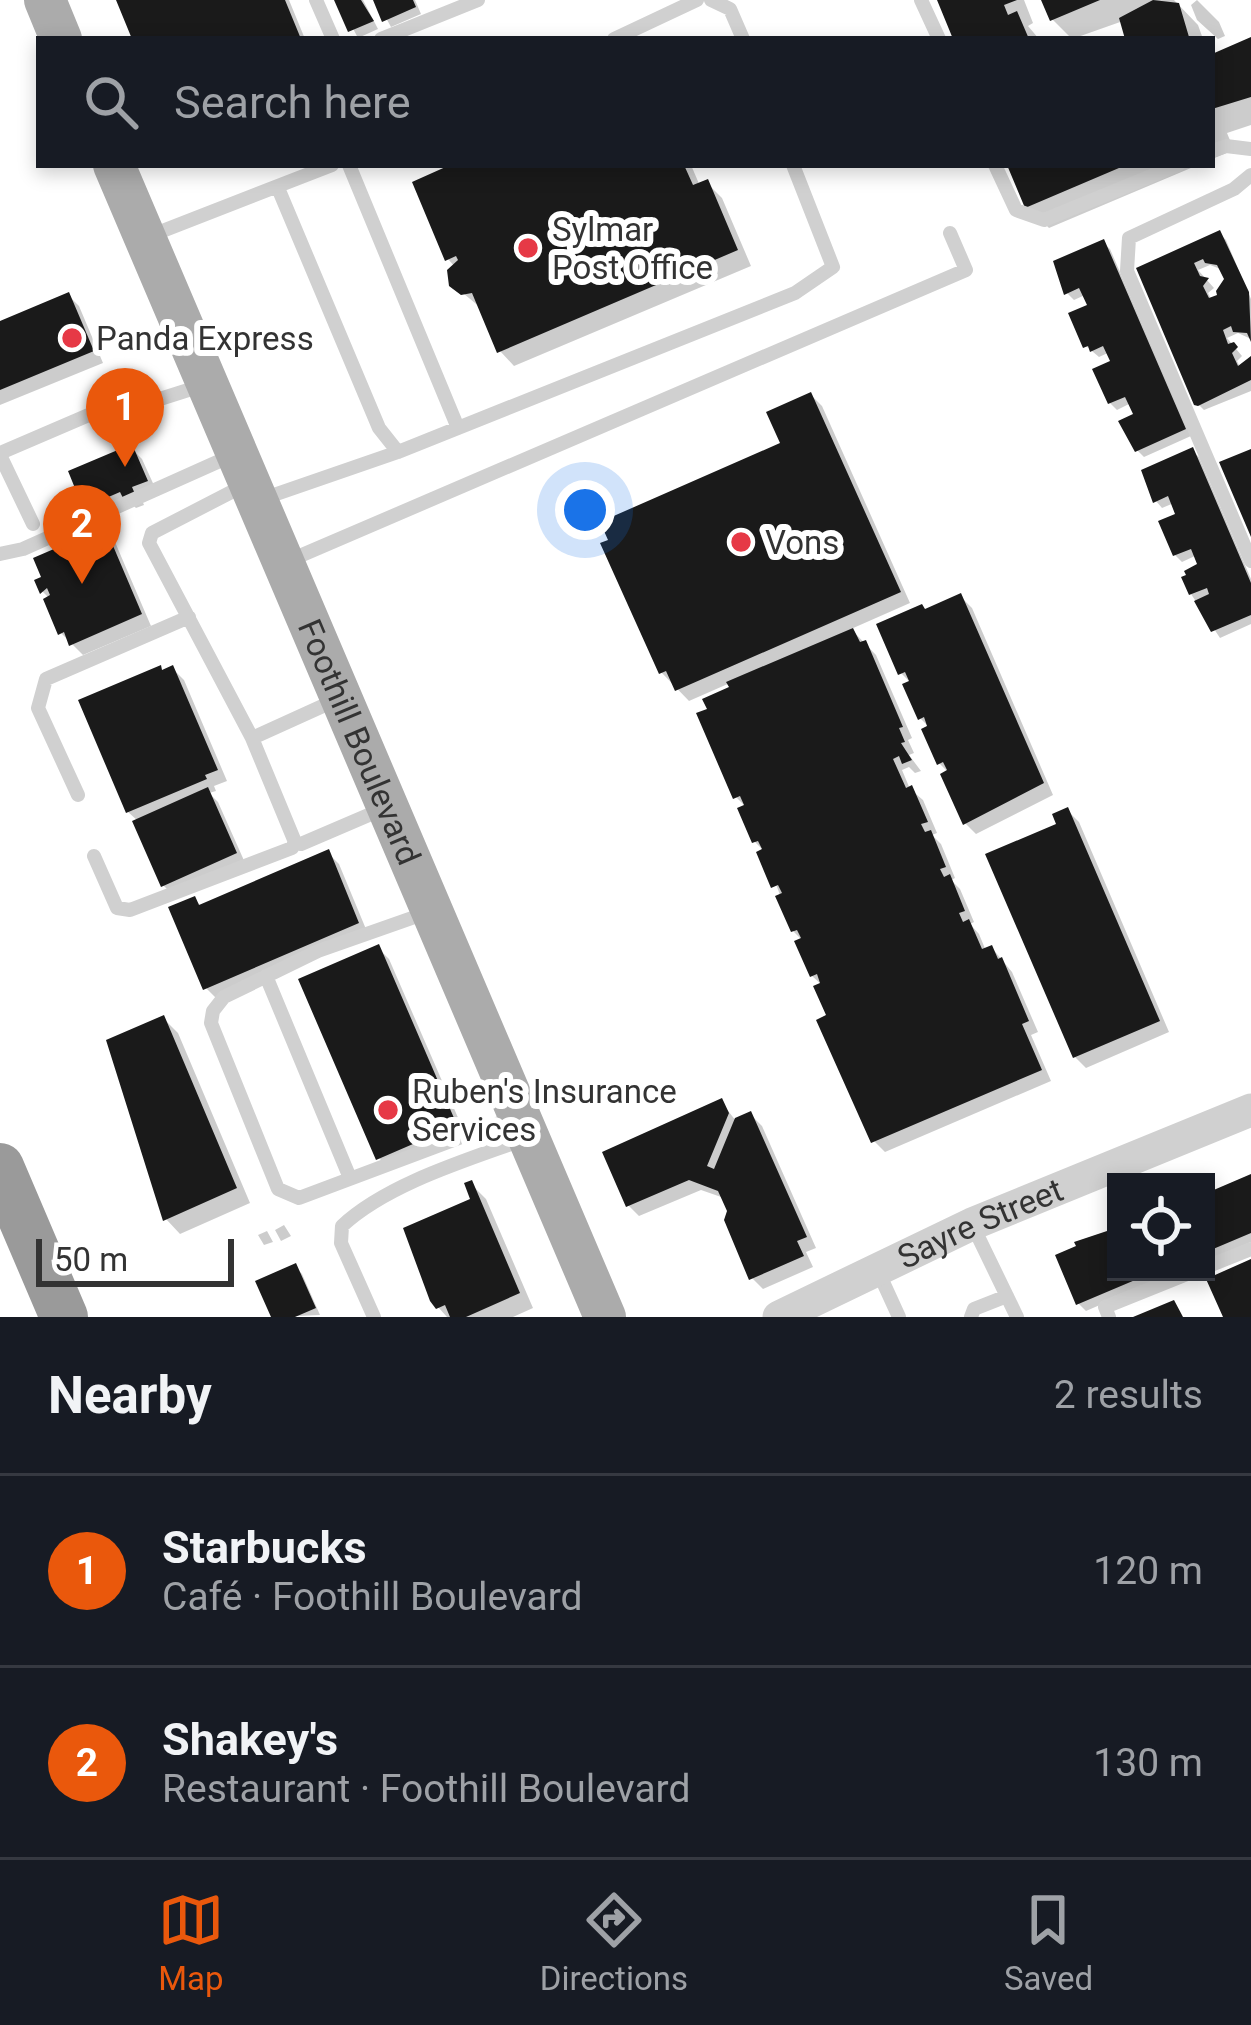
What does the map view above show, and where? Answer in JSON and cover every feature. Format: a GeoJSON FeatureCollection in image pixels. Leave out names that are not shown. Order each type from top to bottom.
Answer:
{"type":"FeatureCollection","features":[{"type":"Feature","properties":{"kind":"highway"},"geometry":{"type":"LineString","coordinates":[[0,1134],[18,1213]]}},
{"type":"Feature","properties":{"kind":"highway"},"geometry":{"type":"LineString","coordinates":[[0,1167],[64,1317]]}},
{"type":"Feature","properties":{"kind":"main road"},"geometry":{"type":"LineString","coordinates":[[45,0],[60,36]]}},
{"type":"Feature","properties":{"kind":"main road","name":"Foothill Boulevard"},"geometry":{"type":"LineString","coordinates":[[115,168],[605,1317]]}},
{"type":"Feature","properties":{"kind":"street","name":"Sayre Street"},"geometry":{"type":"LineString","coordinates":[[779,1317],[972,1224],[1251,1110]]}},
{"type":"Feature","properties":{"kind":"lane"},"geometry":{"type":"LineString","coordinates":[[316,0],[332,36]]}},
{"type":"Feature","properties":{"kind":"lane"},"geometry":{"type":"LineString","coordinates":[[388,36],[478,0]]}},
{"type":"Feature","properties":{"kind":"lane"},"geometry":{"type":"LineString","coordinates":[[620,36],[698,0]]}},
{"type":"Feature","properties":{"kind":"lane"},"geometry":{"type":"LineString","coordinates":[[711,0],[730,9],[742,36]]}},
{"type":"Feature","properties":{"kind":"lane"},"geometry":{"type":"LineString","coordinates":[[921,0],[938,36]]}},
{"type":"Feature","properties":{"kind":"lane"},"geometry":{"type":"LineString","coordinates":[[1215,150],[1226,146],[1251,149]]}},
{"type":"Feature","properties":{"kind":"lane"},"geometry":{"type":"LineString","coordinates":[[145,238],[325,168]]}},
{"type":"Feature","properties":{"kind":"lane"},"geometry":{"type":"LineString","coordinates":[[350,168],[458,428]]}},
{"type":"Feature","properties":{"kind":"lane"},"geometry":{"type":"LineString","coordinates":[[0,554],[248,479],[398,452],[795,293],[832,267],[794,168]]}},
{"type":"Feature","properties":{"kind":"lane"},"geometry":{"type":"LineString","coordinates":[[996,168],[1016,210],[1044,220],[1171,168]]}},
{"type":"Feature","properties":{"kind":"lane"},"geometry":{"type":"LineString","coordinates":[[1251,175],[1234,188],[1129,238],[1126,271],[1251,562]]}},
{"type":"Feature","properties":{"kind":"lane"},"geometry":{"type":"LineString","coordinates":[[278,188],[379,428],[398,452]]}},
{"type":"Feature","properties":{"kind":"lane"},"geometry":{"type":"LineString","coordinates":[[284,563],[966,270],[950,233]]}},
{"type":"Feature","properties":{"kind":"lane"},"geometry":{"type":"LineString","coordinates":[[33,524],[0,454],[105,408],[141,405],[208,384]]}},
{"type":"Feature","properties":{"kind":"lane"},"geometry":{"type":"LineString","coordinates":[[94,856],[117,908],[130,910],[292,848],[295,842],[252,738],[149,542],[152,533],[248,479]]}},
{"type":"Feature","properties":{"kind":"lane"},"geometry":{"type":"LineString","coordinates":[[78,795],[38,708],[46,679],[188,617]]}},
{"type":"Feature","properties":{"kind":"lane"},"geometry":{"type":"LineString","coordinates":[[252,738],[341,697]]}},
{"type":"Feature","properties":{"kind":"lane"},"geometry":{"type":"LineString","coordinates":[[295,842],[301,844],[388,806]]}},
{"type":"Feature","properties":{"kind":"lane"},"geometry":{"type":"LineString","coordinates":[[433,911],[318,951],[266,976],[224,997],[211,1018],[278,1189],[299,1198],[525,1126]]}},
{"type":"Feature","properties":{"kind":"lane"},"geometry":{"type":"LineString","coordinates":[[266,976],[350,1178]]}},
{"type":"Feature","properties":{"kind":"lane"},"geometry":{"type":"LineString","coordinates":[[374,1317],[341,1244],[342,1226],[361,1208],[525,1126]]}},
{"type":"Feature","properties":{"kind":"lane"},"geometry":{"type":"LineString","coordinates":[[972,1224],[1016,1317]]}},
{"type":"Feature","properties":{"kind":"lane"},"geometry":{"type":"LineString","coordinates":[[1215,1263],[1251,1249]]}},
{"type":"Feature","properties":{"kind":"lane"},"geometry":{"type":"LineString","coordinates":[[878,1271],[899,1317]]}},
{"type":"Feature","properties":{"kind":"lane"},"geometry":{"type":"LineString","coordinates":[[1109,1317],[1105,1306],[1169,1281]]}},
{"type":"Feature","properties":{"kind":"lane"},"geometry":{"type":"LineString","coordinates":[[971,1317],[974,1310],[1006,1296]]}},
{"type":"Feature","properties":{"kind":"building"},"geometry":{"type":"Polygon","coordinates":[[[116,0],[285,0],[300,36],[131,36],[116,0]]]}},
{"type":"Feature","properties":{"kind":"building"},"geometry":{"type":"Polygon","coordinates":[[[334,0],[361,0],[374,21],[348,32],[334,0]]]}},
{"type":"Feature","properties":{"kind":"building"},"geometry":{"type":"Polygon","coordinates":[[[373,0],[413,0],[416,7],[382,22],[373,0]]]}},
{"type":"Feature","properties":{"kind":"building"},"geometry":{"type":"Polygon","coordinates":[[[937,0],[1017,0],[1004,5],[1008,15],[1017,11],[1028,36],[952,36],[937,0]]]}},
{"type":"Feature","properties":{"kind":"building"},"geometry":{"type":"Polygon","coordinates":[[[1041,0],[1100,0],[1050,21],[1041,0]]]}},
{"type":"Feature","properties":{"kind":"building"},"geometry":{"type":"Polygon","coordinates":[[[1153,0],[1179,3],[1189,36],[1124,36],[1119,18],[1153,0]]]}},
{"type":"Feature","properties":{"kind":"building"},"geometry":{"type":"Polygon","coordinates":[[[1251,37],[1251,97],[1215,108],[1215,53],[1251,37]]]}},
{"type":"Feature","properties":{"kind":"building"},"geometry":{"type":"Polygon","coordinates":[[[443,168],[685,168],[693,185],[708,179],[738,250],[497,353],[472,293],[461,295],[449,286],[447,270],[458,260],[456,256],[445,261],[412,182],[443,168]]]}},
{"type":"Feature","properties":{"kind":"building"},"geometry":{"type":"Polygon","coordinates":[[[1008,168],[1119,168],[1025,208],[1008,168]]]}},
{"type":"Feature","properties":{"kind":"building"},"geometry":{"type":"Polygon","coordinates":[[[1220,230],[1249,292],[1251,342],[1247,333],[1233,332],[1231,326],[1223,330],[1228,344],[1234,342],[1238,347],[1232,353],[1238,366],[1251,356],[1251,380],[1194,405],[1136,268],[1220,230]],[[1203,259],[1194,263],[1200,276],[1209,278],[1203,286],[1209,298],[1217,295],[1224,279],[1217,265],[1203,259]]]}},
{"type":"Feature","properties":{"kind":"building"},"geometry":{"type":"Polygon","coordinates":[[[1104,239],[1186,429],[1135,452],[1118,421],[1133,414],[1125,397],[1108,404],[1092,369],[1110,361],[1103,346],[1090,352],[1088,346],[1083,348],[1068,313],[1087,305],[1079,288],[1064,295],[1053,261],[1104,239]]]}},
{"type":"Feature","properties":{"kind":"building"},"geometry":{"type":"Polygon","coordinates":[[[69,292],[94,351],[0,390],[0,321],[69,292]]]}},
{"type":"Feature","properties":{"kind":"building","name":"Vons"},"geometry":{"type":"Polygon","coordinates":[[[811,392],[901,592],[675,691],[666,671],[659,674],[600,543],[608,540],[600,522],[780,443],[766,412],[811,392]]]}},
{"type":"Feature","properties":{"kind":"building"},"geometry":{"type":"Polygon","coordinates":[[[132,444],[148,481],[132,487],[135,494],[123,498],[120,492],[83,508],[68,471],[132,444]]]}},
{"type":"Feature","properties":{"kind":"building"},"geometry":{"type":"Polygon","coordinates":[[[1193,447],[1251,583],[1251,615],[1211,632],[1194,601],[1209,594],[1207,588],[1189,595],[1181,577],[1197,564],[1191,549],[1173,556],[1158,521],[1175,514],[1168,496],[1153,503],[1141,470],[1193,447]]]}},
{"type":"Feature","properties":{"kind":"building"},"geometry":{"type":"Polygon","coordinates":[[[1251,449],[1251,537],[1219,462],[1251,449]]]}},
{"type":"Feature","properties":{"kind":"building"},"geometry":{"type":"Polygon","coordinates":[[[105,527],[142,614],[69,646],[64,632],[58,635],[43,599],[50,595],[47,588],[40,594],[34,580],[41,577],[33,558],[105,527]]]}},
{"type":"Feature","properties":{"kind":"building"},"geometry":{"type":"Polygon","coordinates":[[[961,593],[1044,783],[963,825],[940,774],[947,770],[943,762],[937,765],[921,729],[927,726],[924,717],[918,720],[902,684],[909,681],[905,672],[898,675],[876,624],[961,593]]]}},
{"type":"Feature","properties":{"kind":"building"},"geometry":{"type":"Polygon","coordinates":[[[853,628],[860,642],[866,640],[903,727],[899,728],[905,742],[901,743],[912,760],[902,764],[899,756],[893,759],[906,788],[912,785],[928,822],[921,824],[925,832],[931,830],[946,867],[940,869],[944,877],[950,874],[965,911],[959,913],[963,922],[969,919],[982,949],[992,945],[998,959],[1002,957],[1029,1021],[1022,1024],[1042,1070],[871,1143],[816,1020],[826,1015],[813,986],[820,983],[817,974],[810,977],[794,941],[801,938],[797,930],[791,932],[775,896],[782,893],[778,885],[771,888],[756,852],[762,849],[758,841],[752,843],[737,808],[744,805],[740,796],[733,799],[696,713],[707,709],[702,699],[729,687],[726,682],[853,628]]]}},
{"type":"Feature","properties":{"kind":"building"},"geometry":{"type":"Polygon","coordinates":[[[161,665],[162,670],[173,665],[218,770],[126,813],[78,700],[161,665]]]}},
{"type":"Feature","properties":{"kind":"building"},"geometry":{"type":"Polygon","coordinates":[[[208,787],[237,853],[161,887],[132,821],[208,787]]]}},
{"type":"Feature","properties":{"kind":"building"},"geometry":{"type":"Polygon","coordinates":[[[1068,807],[1160,1021],[1073,1058],[985,854],[1056,824],[1052,814],[1068,807]]]}},
{"type":"Feature","properties":{"kind":"building"},"geometry":{"type":"Polygon","coordinates":[[[329,849],[359,923],[203,990],[168,907],[195,896],[199,905],[329,849]]]}},
{"type":"Feature","properties":{"kind":"building"},"geometry":{"type":"Polygon","coordinates":[[[379,944],[457,1125],[376,1160],[298,979],[379,944]]]}},
{"type":"Feature","properties":{"kind":"building"},"geometry":{"type":"Polygon","coordinates":[[[164,1015],[237,1188],[163,1221],[106,1040],[164,1015]]]}},
{"type":"Feature","properties":{"kind":"building"},"geometry":{"type":"Polygon","coordinates":[[[722,1098],[729,1113],[707,1166],[714,1169],[735,1118],[751,1111],[807,1237],[797,1241],[804,1256],[749,1280],[724,1220],[727,1211],[718,1191],[689,1180],[626,1207],[602,1152],[722,1098]]]}},
{"type":"Feature","properties":{"kind":"building"},"geometry":{"type":"Polygon","coordinates":[[[1251,1174],[1251,1233],[1215,1248],[1215,1189],[1251,1174]]]}},
{"type":"Feature","properties":{"kind":"building"},"geometry":{"type":"Polygon","coordinates":[[[472,1180],[520,1293],[466,1317],[450,1317],[445,1305],[436,1309],[430,1301],[403,1228],[470,1199],[464,1183],[472,1180]]]}},
{"type":"Feature","properties":{"kind":"building"},"geometry":{"type":"Polygon","coordinates":[[[1107,1231],[1107,1281],[1133,1281],[1076,1305],[1055,1255],[1076,1246],[1074,1242],[1107,1231]]]}},
{"type":"Feature","properties":{"kind":"building"},"geometry":{"type":"Polygon","coordinates":[[[1251,1259],[1251,1317],[1223,1317],[1207,1281],[1215,1281],[1215,1275],[1251,1259]]]}},
{"type":"Feature","properties":{"kind":"building"},"geometry":{"type":"Polygon","coordinates":[[[296,1263],[316,1308],[295,1317],[271,1317],[255,1281],[296,1263]]]}},
{"type":"Feature","properties":{"kind":"building"},"geometry":{"type":"Polygon","coordinates":[[[1174,1300],[1183,1317],[1133,1317],[1174,1300]]]}},
{"type":"Feature","properties":{"kind":"place","name":"Sylmar Post Office"},"geometry":{"type":"Point","coordinates":[528,248]}},
{"type":"Feature","properties":{"kind":"place","name":"Panda Express"},"geometry":{"type":"Point","coordinates":[72,338]}},
{"type":"Feature","properties":{"kind":"place","name":"Starbucks"},"geometry":{"type":"Point","coordinates":[125,467]}},
{"type":"Feature","properties":{"kind":"place","name":"Vons"},"geometry":{"type":"Point","coordinates":[741,542]}},
{"type":"Feature","properties":{"kind":"place","name":"Shakey's"},"geometry":{"type":"Point","coordinates":[82,584]}},
{"type":"Feature","properties":{"kind":"place","name":"Ruben's Insurance Services"},"geometry":{"type":"Point","coordinates":[388,1110]}}]}
